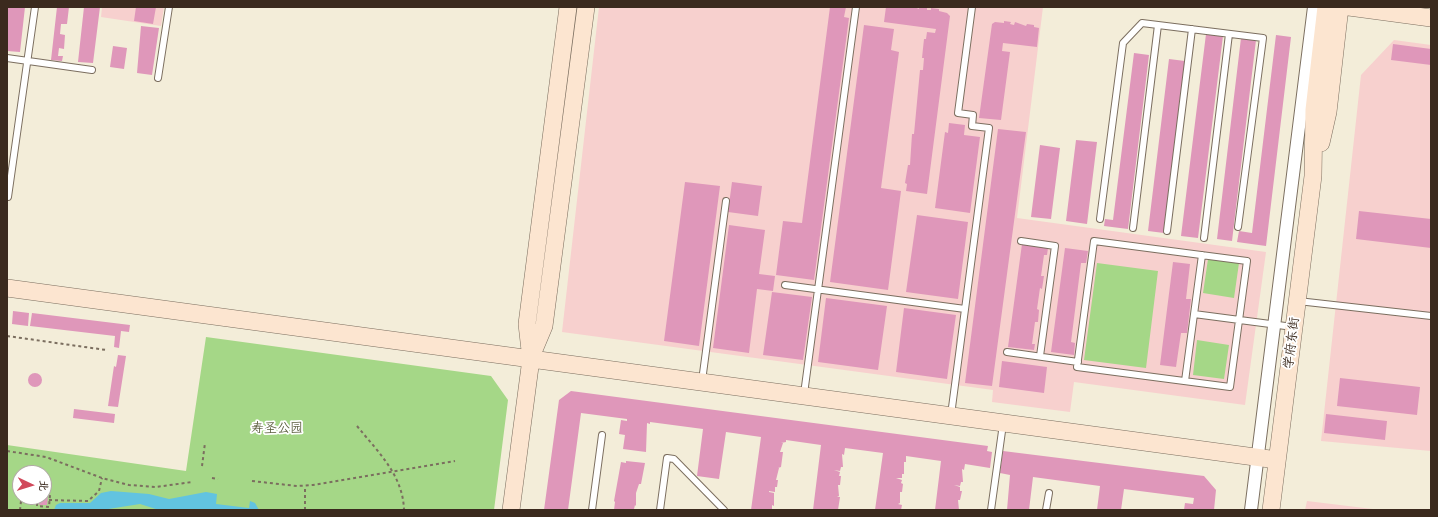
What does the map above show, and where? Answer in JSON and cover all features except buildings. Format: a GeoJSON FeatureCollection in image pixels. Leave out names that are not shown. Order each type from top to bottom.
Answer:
{"type":"FeatureCollection","features":[{"type":"Feature","properties":{"kind":"street"},"geometry":{"type":"LineString","coordinates":[[531,359],[527,324],[568,7]]}},
{"type":"Feature","properties":{"kind":"street"},"geometry":{"type":"LineString","coordinates":[[511,510],[531,359],[544,326],[586,7]]}},
{"type":"Feature","properties":{"kind":"street"},"geometry":{"type":"LineString","coordinates":[[1251,510],[1314,7]]}},
{"type":"Feature","properties":{"kind":"street","name":"学府东街"},"geometry":{"type":"LineString","coordinates":[[1313,176],[1314,110],[1326,7]]}},
{"type":"Feature","properties":{"kind":"street","name":"学府东街"},"geometry":{"type":"LineString","coordinates":[[1271,510],[1313,176],[1328,112],[1340,7]]}},
{"type":"Feature","properties":{"kind":"street"},"geometry":{"type":"LineString","coordinates":[[1349,7],[1431,18]]}},
{"type":"Feature","properties":{"kind":"street"},"geometry":{"type":"LineString","coordinates":[[7,288],[1277,460]]}},
{"type":"Feature","properties":{"kind":"lane"},"geometry":{"type":"LineString","coordinates":[[8,197],[35,7]]}},
{"type":"Feature","properties":{"kind":"lane"},"geometry":{"type":"LineString","coordinates":[[158,78],[169,7]]}},
{"type":"Feature","properties":{"kind":"lane"},"geometry":{"type":"LineString","coordinates":[[804,396],[856,7]]}},
{"type":"Feature","properties":{"kind":"lane"},"geometry":{"type":"LineString","coordinates":[[951,416],[989,128],[972,126],[974,115],[958,113],[972,7]]}},
{"type":"Feature","properties":{"kind":"lane"},"geometry":{"type":"LineString","coordinates":[[1100,219],[1123,43],[1142,23],[1262,38],[1238,227]]}},
{"type":"Feature","properties":{"kind":"lane"},"geometry":{"type":"LineString","coordinates":[[1133,228],[1158,25]]}},
{"type":"Feature","properties":{"kind":"lane"},"geometry":{"type":"LineString","coordinates":[[1167,231],[1192,29]]}},
{"type":"Feature","properties":{"kind":"lane"},"geometry":{"type":"LineString","coordinates":[[1204,238],[1229,34]]}},
{"type":"Feature","properties":{"kind":"lane"},"geometry":{"type":"LineString","coordinates":[[7,58],[92,70]]}},
{"type":"Feature","properties":{"kind":"lane"},"geometry":{"type":"LineString","coordinates":[[702,382],[726,201]]}},
{"type":"Feature","properties":{"kind":"lane"},"geometry":{"type":"LineString","coordinates":[[1094,240],[1202,255],[1247,261],[1230,387],[1077,367],[1094,240]]}},
{"type":"Feature","properties":{"kind":"lane"},"geometry":{"type":"LineString","coordinates":[[1021,241],[1055,246],[1040,356]]}},
{"type":"Feature","properties":{"kind":"lane"},"geometry":{"type":"LineString","coordinates":[[1185,381],[1202,255]]}},
{"type":"Feature","properties":{"kind":"lane"},"geometry":{"type":"LineString","coordinates":[[785,285],[966,309]]}},
{"type":"Feature","properties":{"kind":"lane"},"geometry":{"type":"LineString","coordinates":[[1297,301],[1431,316]]}},
{"type":"Feature","properties":{"kind":"lane"},"geometry":{"type":"LineString","coordinates":[[1194,314],[1294,327]]}},
{"type":"Feature","properties":{"kind":"lane"},"geometry":{"type":"LineString","coordinates":[[1007,352],[1078,362]]}},
{"type":"Feature","properties":{"kind":"lane"},"geometry":{"type":"LineString","coordinates":[[991,510],[1003,423]]}},
{"type":"Feature","properties":{"kind":"lane"},"geometry":{"type":"LineString","coordinates":[[592,510],[602,435]]}},
{"type":"Feature","properties":{"kind":"lane"},"geometry":{"type":"LineString","coordinates":[[660,510],[667,458],[674,459],[724,510]]}},
{"type":"Feature","properties":{"kind":"lane"},"geometry":{"type":"LineString","coordinates":[[1046,510],[1049,493]]}},
{"type":"Feature","properties":{"kind":"path"},"geometry":{"type":"LineString","coordinates":[[7,336],[106,350]]}},
{"type":"Feature","properties":{"kind":"path"},"geometry":{"type":"LineString","coordinates":[[357,426],[393,471],[402,490],[404,510]]}},
{"type":"Feature","properties":{"kind":"path"},"geometry":{"type":"LineString","coordinates":[[202,466],[205,444]]}},
{"type":"Feature","properties":{"kind":"path"},"geometry":{"type":"LineString","coordinates":[[7,451],[46,457],[102,478],[144,486],[169,486],[192,482]]}},
{"type":"Feature","properties":{"kind":"path"},"geometry":{"type":"LineString","coordinates":[[252,481],[305,486],[455,461]]}},
{"type":"Feature","properties":{"kind":"path"},"geometry":{"type":"LineString","coordinates":[[52,500],[88,501],[99,491],[102,478]]}},
{"type":"Feature","properties":{"kind":"path"},"geometry":{"type":"LineString","coordinates":[[212,478],[218,479]]}},
{"type":"Feature","properties":{"kind":"path"},"geometry":{"type":"LineString","coordinates":[[305,486],[305,510]]}},
{"type":"Feature","properties":{"kind":"shaded area"},"geometry":{"type":"Polygon","coordinates":[[[102,7],[164,7],[161,26],[101,17],[102,7]]]}},
{"type":"Feature","properties":{"kind":"shaded area"},"geometry":{"type":"Polygon","coordinates":[[[599,7],[1043,7],[1017,218],[1266,252],[1245,405],[1074,382],[1070,412],[992,402],[993,390],[562,332],[599,7]]]}},
{"type":"Feature","properties":{"kind":"shaded area"},"geometry":{"type":"Polygon","coordinates":[[[1394,40],[1431,45],[1431,451],[1321,441],[1361,75],[1394,40]]]}},
{"type":"Feature","properties":{"kind":"shaded area"},"geometry":{"type":"Polygon","coordinates":[[[1307,501],[1381,510],[1305,510],[1307,501]]]}},
{"type":"Feature","properties":{"kind":"green space"},"geometry":{"type":"Polygon","coordinates":[[[1208,259],[1239,263],[1234,298],[1203,293],[1208,259]]]}},
{"type":"Feature","properties":{"kind":"green space"},"geometry":{"type":"Polygon","coordinates":[[[1097,263],[1158,271],[1146,368],[1084,360],[1097,263]]]}},
{"type":"Feature","properties":{"kind":"green space","name":"寿圣公园"},"geometry":{"type":"Polygon","coordinates":[[[206,337],[491,376],[508,400],[494,510],[7,510],[7,445],[186,471],[206,337]]]}},
{"type":"Feature","properties":{"kind":"green space"},"geometry":{"type":"Polygon","coordinates":[[[1197,340],[1229,345],[1224,379],[1193,375],[1197,340]]]}},
{"type":"Feature","properties":{"kind":"water"},"geometry":{"type":"Polygon","coordinates":[[[111,491],[149,494],[169,499],[206,492],[217,494],[216,504],[249,508],[250,501],[255,503],[259,510],[159,510],[140,504],[102,510],[54,510],[56,505],[60,503],[90,503],[101,493],[111,491]]]}}]}
